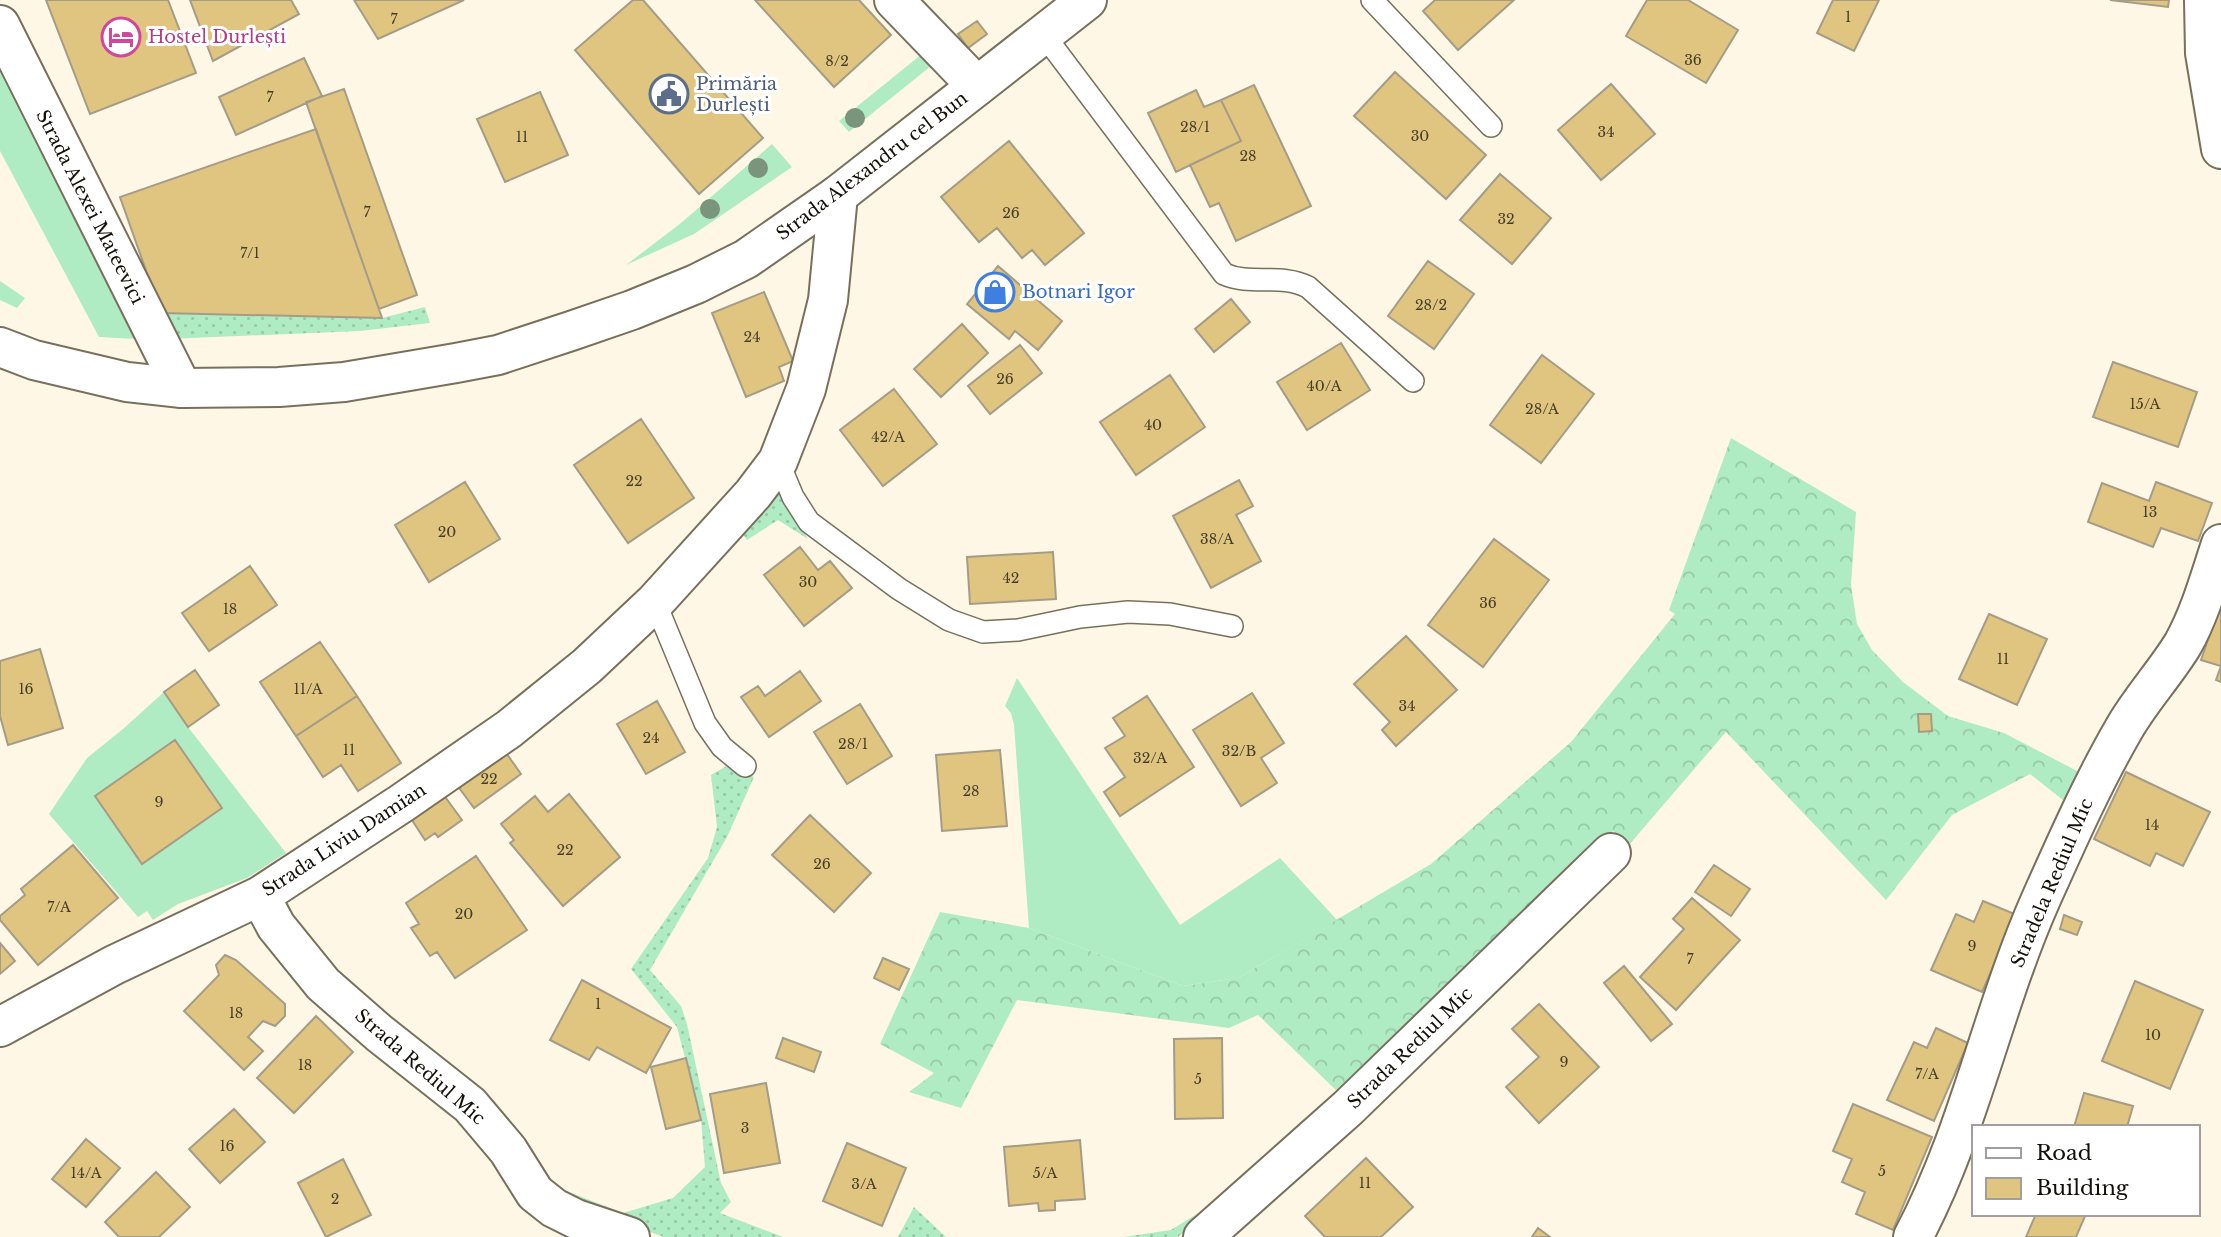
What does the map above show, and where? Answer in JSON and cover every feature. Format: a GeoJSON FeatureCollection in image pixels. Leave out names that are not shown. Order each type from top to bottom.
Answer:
{"type":"FeatureCollection","features":[{"type":"Feature","properties":{"kind":"street"},"geometry":{"type":"LineString","coordinates":[[894,0],[977,86]]}},
{"type":"Feature","properties":{"kind":"street","name":"Strada Alexandru cel Bun"},"geometry":{"type":"LineString","coordinates":[[0,347],[34,360],[89,374],[127,382],[182,387],[279,387],[344,382],[498,355],[632,310],[696,284],[746,259],[838,195],[1087,0]]}},
{"type":"Feature","properties":{"kind":"street"},"geometry":{"type":"LineString","coordinates":[[2204,0],[2205,53],[2221,149]]}},
{"type":"Feature","properties":{"kind":"street","name":"Strada Alexei Mateevici"},"geometry":{"type":"LineString","coordinates":[[0,25],[182,387]]}},
{"type":"Feature","properties":{"kind":"street","name":"Strada Liviu Damian"},"geometry":{"type":"LineString","coordinates":[[0,1027],[114,965],[260,896],[509,729],[587,666],[655,602],[753,494],[778,461],[806,389],[828,300],[838,195]]}},
{"type":"Feature","properties":{"kind":"street","name":"Stradela Rediul Mic"},"geometry":{"type":"LineString","coordinates":[[1913,1237],[1953,1148],[2040,901],[2087,799],[2126,726],[2183,643],[2206,590],[2221,544]]}},
{"type":"Feature","properties":{"kind":"street","name":"Strada Rediul Mic"},"geometry":{"type":"LineString","coordinates":[[1203,1237],[1348,1108],[1611,853]]}},
{"type":"Feature","properties":{"kind":"street","name":"Strada Rediul Mic"},"geometry":{"type":"LineString","coordinates":[[260,896],[276,926],[323,984],[379,1033],[470,1105],[508,1150],[535,1193],[554,1208],[576,1219],[631,1237]]}},
{"type":"Feature","properties":{"kind":"lane"},"geometry":{"type":"LineString","coordinates":[[1372,0],[1491,127]]}},
{"type":"Feature","properties":{"kind":"lane"},"geometry":{"type":"LineString","coordinates":[[1044,36],[1224,274],[1238,280],[1284,279],[1308,287],[1413,381]]}},
{"type":"Feature","properties":{"kind":"lane"},"geometry":{"type":"LineString","coordinates":[[778,461],[793,497],[809,522],[899,589],[949,620],[983,632],[1018,630],[1080,617],[1128,612],[1170,614],[1232,626]]}},
{"type":"Feature","properties":{"kind":"lane"},"geometry":{"type":"LineString","coordinates":[[655,602],[705,723],[722,747],[745,766]]}},
{"type":"Feature","properties":{"kind":"green space"},"geometry":{"type":"Polygon","coordinates":[[[922,54],[931,66],[849,132],[839,121],[922,54]]]}},
{"type":"Feature","properties":{"kind":"green space"},"geometry":{"type":"Polygon","coordinates":[[[0,60],[136,339],[99,337],[0,151],[0,60]]]}},
{"type":"Feature","properties":{"kind":"green space"},"geometry":{"type":"Polygon","coordinates":[[[772,144],[792,167],[694,234],[626,265],[681,223],[772,144]]]}},
{"type":"Feature","properties":{"kind":"green space"},"geometry":{"type":"Polygon","coordinates":[[[0,281],[25,298],[17,308],[0,300],[0,281]]]}},
{"type":"Feature","properties":{"kind":"green space"},"geometry":{"type":"Polygon","coordinates":[[[425,307],[430,323],[360,331],[167,339],[151,313],[382,318],[425,307]]]}},
{"type":"Feature","properties":{"kind":"green space"},"geometry":{"type":"Polygon","coordinates":[[[1731,438],[1856,512],[1851,585],[1857,624],[1872,650],[1903,682],[1948,716],[2004,733],[2081,773],[2068,804],[2030,774],[1952,815],[1886,900],[1726,732],[1628,846],[1613,831],[1340,1094],[1258,1015],[1229,1028],[1017,1000],[961,1108],[909,1092],[934,1073],[880,1044],[940,912],[1029,928],[1183,986],[1238,978],[1431,864],[1571,742],[1675,614],[1669,610],[1731,438]]]}},
{"type":"Feature","properties":{"kind":"green space"},"geometry":{"type":"Polygon","coordinates":[[[775,483],[808,539],[778,520],[747,540],[739,528],[775,483]]]}},
{"type":"Feature","properties":{"kind":"green space"},"geometry":{"type":"Polygon","coordinates":[[[1017,678],[1180,925],[1280,858],[1337,920],[1238,978],[1183,986],[1029,928],[1014,725],[1011,713],[1005,706],[1017,678]]]}},
{"type":"Feature","properties":{"kind":"green space"},"geometry":{"type":"Polygon","coordinates":[[[164,692],[286,853],[247,878],[178,904],[153,920],[147,911],[138,917],[49,814],[87,758],[164,692]]]}},
{"type":"Feature","properties":{"kind":"green space"},"geometry":{"type":"Polygon","coordinates":[[[730,764],[754,777],[727,837],[650,970],[681,1006],[687,1024],[721,1183],[731,1202],[720,1213],[783,1237],[664,1237],[608,1217],[564,1190],[623,1213],[673,1198],[705,1167],[701,1120],[677,1027],[631,969],[708,858],[717,827],[711,775],[730,764]]]}},
{"type":"Feature","properties":{"kind":"green space"},"geometry":{"type":"Polygon","coordinates":[[[1221,1199],[1178,1237],[1124,1237],[1171,1230],[1221,1199]]]}},
{"type":"Feature","properties":{"kind":"green space"},"geometry":{"type":"Polygon","coordinates":[[[914,1207],[946,1237],[898,1237],[914,1207]]]}},
{"type":"Feature","properties":{"kind":"building","name":"Hostel Durlești"},"geometry":{"type":"Polygon","coordinates":[[[46,0],[168,0],[196,73],[90,114],[46,0]]]}},
{"type":"Feature","properties":{"kind":"building"},"geometry":{"type":"Polygon","coordinates":[[[190,0],[291,0],[299,14],[213,61],[190,0]]]}},
{"type":"Feature","properties":{"kind":"building"},"geometry":{"type":"Polygon","coordinates":[[[354,0],[464,0],[378,39],[354,0]]]}},
{"type":"Feature","properties":{"kind":"building","name":"Primăria Durlești"},"geometry":{"type":"Polygon","coordinates":[[[633,0],[643,0],[763,138],[699,194],[575,50],[633,0]]]}},
{"type":"Feature","properties":{"kind":"building"},"geometry":{"type":"Polygon","coordinates":[[[755,0],[859,0],[891,35],[834,87],[755,0]]]}},
{"type":"Feature","properties":{"kind":"building"},"geometry":{"type":"Polygon","coordinates":[[[1435,0],[1514,0],[1458,50],[1423,11],[1435,0]]]}},
{"type":"Feature","properties":{"kind":"building"},"geometry":{"type":"Polygon","coordinates":[[[1647,0],[1688,0],[1738,30],[1706,83],[1626,36],[1647,0]]]}},
{"type":"Feature","properties":{"kind":"building"},"geometry":{"type":"Polygon","coordinates":[[[1833,0],[1879,0],[1854,51],[1817,33],[1833,0]]]}},
{"type":"Feature","properties":{"kind":"building"},"geometry":{"type":"Polygon","coordinates":[[[2110,0],[2169,0],[2168,7],[2110,0]]]}},
{"type":"Feature","properties":{"kind":"building"},"geometry":{"type":"Polygon","coordinates":[[[977,21],[987,34],[968,48],[958,34],[977,21]]]}},
{"type":"Feature","properties":{"kind":"building"},"geometry":{"type":"Polygon","coordinates":[[[304,58],[322,96],[236,135],[219,97],[304,58]]]}},
{"type":"Feature","properties":{"kind":"building"},"geometry":{"type":"Polygon","coordinates":[[[1395,72],[1486,155],[1446,199],[1354,116],[1395,72]]]}},
{"type":"Feature","properties":{"kind":"building"},"geometry":{"type":"Polygon","coordinates":[[[1611,84],[1655,134],[1601,180],[1558,130],[1611,84]]]}},
{"type":"Feature","properties":{"kind":"building"},"geometry":{"type":"Polygon","coordinates":[[[1254,85],[1311,206],[1236,241],[1219,203],[1210,207],[1190,165],[1241,141],[1221,100],[1254,85]]]}},
{"type":"Feature","properties":{"kind":"building"},"geometry":{"type":"Polygon","coordinates":[[[344,89],[417,295],[379,309],[306,102],[344,89]]]}},
{"type":"Feature","properties":{"kind":"building"},"geometry":{"type":"Polygon","coordinates":[[[1196,90],[1204,107],[1221,100],[1241,141],[1176,172],[1148,113],[1196,90]]]}},
{"type":"Feature","properties":{"kind":"building"},"geometry":{"type":"Polygon","coordinates":[[[540,92],[568,155],[505,182],[477,119],[540,92]]]}},
{"type":"Feature","properties":{"kind":"building"},"geometry":{"type":"Polygon","coordinates":[[[316,129],[382,318],[161,313],[120,197],[316,129]]]}},
{"type":"Feature","properties":{"kind":"building"},"geometry":{"type":"Polygon","coordinates":[[[1009,141],[1084,233],[1045,265],[1032,250],[1022,258],[997,228],[979,242],[941,197],[1009,141]]]}},
{"type":"Feature","properties":{"kind":"building"},"geometry":{"type":"Polygon","coordinates":[[[1500,174],[1551,218],[1512,264],[1460,220],[1500,174]]]}},
{"type":"Feature","properties":{"kind":"building"},"geometry":{"type":"Polygon","coordinates":[[[1428,261],[1474,294],[1434,349],[1388,316],[1428,261]]]}},
{"type":"Feature","properties":{"kind":"building"},"geometry":{"type":"Polygon","coordinates":[[[998,266],[1062,321],[1038,350],[1015,331],[1009,339],[967,304],[998,266]]]}},
{"type":"Feature","properties":{"kind":"building"},"geometry":{"type":"Polygon","coordinates":[[[764,292],[793,361],[779,367],[784,381],[746,397],[712,313],[764,292]]]}},
{"type":"Feature","properties":{"kind":"building"},"geometry":{"type":"Polygon","coordinates":[[[1231,299],[1250,322],[1214,352],[1195,329],[1231,299]]]}},
{"type":"Feature","properties":{"kind":"building"},"geometry":{"type":"Polygon","coordinates":[[[962,324],[988,353],[941,397],[914,369],[962,324]]]}},
{"type":"Feature","properties":{"kind":"building"},"geometry":{"type":"Polygon","coordinates":[[[1341,343],[1370,390],[1307,430],[1277,382],[1341,343]]]}},
{"type":"Feature","properties":{"kind":"building"},"geometry":{"type":"Polygon","coordinates":[[[1020,345],[1042,373],[990,414],[968,386],[1020,345]]]}},
{"type":"Feature","properties":{"kind":"building"},"geometry":{"type":"Polygon","coordinates":[[[1542,355],[1594,394],[1541,463],[1490,425],[1542,355]]]}},
{"type":"Feature","properties":{"kind":"building"},"geometry":{"type":"Polygon","coordinates":[[[2113,362],[2197,392],[2178,447],[2093,417],[2113,362]]]}},
{"type":"Feature","properties":{"kind":"building"},"geometry":{"type":"Polygon","coordinates":[[[1170,375],[1205,427],[1136,475],[1100,422],[1170,375]]]}},
{"type":"Feature","properties":{"kind":"building"},"geometry":{"type":"Polygon","coordinates":[[[894,389],[937,444],[883,486],[840,430],[894,389]]]}},
{"type":"Feature","properties":{"kind":"building"},"geometry":{"type":"Polygon","coordinates":[[[641,419],[694,498],[628,543],[574,465],[641,419]]]}},
{"type":"Feature","properties":{"kind":"building"},"geometry":{"type":"Polygon","coordinates":[[[1239,480],[1253,506],[1236,515],[1261,561],[1211,588],[1173,516],[1239,480]]]}},
{"type":"Feature","properties":{"kind":"building"},"geometry":{"type":"Polygon","coordinates":[[[465,482],[500,539],[429,582],[395,525],[465,482]]]}},
{"type":"Feature","properties":{"kind":"building"},"geometry":{"type":"Polygon","coordinates":[[[2156,482],[2212,503],[2198,541],[2161,528],[2153,547],[2088,522],[2102,483],[2149,501],[2156,482]]]}},
{"type":"Feature","properties":{"kind":"building"},"geometry":{"type":"Polygon","coordinates":[[[1494,539],[1549,580],[1483,667],[1428,625],[1494,539]]]}},
{"type":"Feature","properties":{"kind":"building"},"geometry":{"type":"Polygon","coordinates":[[[800,547],[818,570],[830,561],[852,588],[804,626],[764,575],[800,547]]]}},
{"type":"Feature","properties":{"kind":"building"},"geometry":{"type":"Polygon","coordinates":[[[1053,552],[1056,599],[970,604],[967,557],[1053,552]]]}},
{"type":"Feature","properties":{"kind":"building"},"geometry":{"type":"Polygon","coordinates":[[[250,566],[277,605],[209,651],[182,613],[250,566]]]}},
{"type":"Feature","properties":{"kind":"building"},"geometry":{"type":"Polygon","coordinates":[[[2221,602],[2221,666],[2201,660],[2221,602]]]}},
{"type":"Feature","properties":{"kind":"building"},"geometry":{"type":"Polygon","coordinates":[[[1989,614],[2047,639],[2017,705],[1959,679],[1989,614]]]}},
{"type":"Feature","properties":{"kind":"building"},"geometry":{"type":"Polygon","coordinates":[[[1406,636],[1457,690],[1396,746],[1382,730],[1390,722],[1354,684],[1406,636]]]}},
{"type":"Feature","properties":{"kind":"building"},"geometry":{"type":"Polygon","coordinates":[[[320,642],[357,696],[296,736],[260,682],[320,642]]]}},
{"type":"Feature","properties":{"kind":"building"},"geometry":{"type":"Polygon","coordinates":[[[40,649],[63,728],[8,745],[0,716],[0,661],[40,649]]]}},
{"type":"Feature","properties":{"kind":"building"},"geometry":{"type":"Polygon","coordinates":[[[2221,666],[2221,682],[2216,680],[2221,666]]]}},
{"type":"Feature","properties":{"kind":"building"},"geometry":{"type":"Polygon","coordinates":[[[195,670],[219,705],[188,727],[164,692],[195,670]]]}},
{"type":"Feature","properties":{"kind":"building"},"geometry":{"type":"Polygon","coordinates":[[[800,671],[821,701],[769,737],[741,697],[758,686],[765,696],[800,671]]]}},
{"type":"Feature","properties":{"kind":"building"},"geometry":{"type":"Polygon","coordinates":[[[1252,693],[1284,743],[1261,758],[1277,783],[1241,806],[1193,730],[1252,693]]]}},
{"type":"Feature","properties":{"kind":"building"},"geometry":{"type":"Polygon","coordinates":[[[357,696],[401,763],[358,791],[341,765],[323,777],[296,736],[357,696]]]}},
{"type":"Feature","properties":{"kind":"building"},"geometry":{"type":"Polygon","coordinates":[[[1147,696],[1194,767],[1120,816],[1104,792],[1125,777],[1105,748],[1125,736],[1113,718],[1147,696]]]}},
{"type":"Feature","properties":{"kind":"building"},"geometry":{"type":"Polygon","coordinates":[[[657,701],[685,752],[646,774],[617,724],[657,701]]]}},
{"type":"Feature","properties":{"kind":"building"},"geometry":{"type":"Polygon","coordinates":[[[860,704],[892,756],[847,784],[814,732],[860,704]]]}},
{"type":"Feature","properties":{"kind":"building"},"geometry":{"type":"Polygon","coordinates":[[[1918,714],[1931,714],[1932,731],[1919,732],[1918,714]]]}},
{"type":"Feature","properties":{"kind":"building"},"geometry":{"type":"Polygon","coordinates":[[[175,740],[222,808],[142,864],[95,796],[175,740]]]}},
{"type":"Feature","properties":{"kind":"building"},"geometry":{"type":"Polygon","coordinates":[[[504,750],[521,774],[474,808],[457,785],[504,750]]]}},
{"type":"Feature","properties":{"kind":"building"},"geometry":{"type":"Polygon","coordinates":[[[1000,750],[1007,826],[942,831],[936,755],[1000,750]]]}},
{"type":"Feature","properties":{"kind":"building"},"geometry":{"type":"Polygon","coordinates":[[[2126,772],[2210,812],[2183,866],[2156,853],[2150,866],[2094,839],[2126,772]]]}},
{"type":"Feature","properties":{"kind":"building"},"geometry":{"type":"Polygon","coordinates":[[[443,794],[462,820],[438,837],[435,833],[425,840],[410,817],[443,794]]]}},
{"type":"Feature","properties":{"kind":"building"},"geometry":{"type":"Polygon","coordinates":[[[569,794],[620,857],[563,906],[510,843],[514,840],[501,824],[535,796],[548,812],[569,794]]]}},
{"type":"Feature","properties":{"kind":"building"},"geometry":{"type":"Polygon","coordinates":[[[810,815],[871,873],[834,912],[772,855],[810,815]]]}},
{"type":"Feature","properties":{"kind":"building"},"geometry":{"type":"Polygon","coordinates":[[[73,845],[118,898],[38,965],[0,920],[0,916],[25,895],[21,889],[73,845]]]}},
{"type":"Feature","properties":{"kind":"building"},"geometry":{"type":"Polygon","coordinates":[[[476,856],[527,930],[455,978],[437,952],[430,956],[411,928],[419,924],[406,903],[476,856]]]}},
{"type":"Feature","properties":{"kind":"building"},"geometry":{"type":"Polygon","coordinates":[[[1714,865],[1750,889],[1731,916],[1695,892],[1714,865]]]}},
{"type":"Feature","properties":{"kind":"building"},"geometry":{"type":"Polygon","coordinates":[[[1692,898],[1740,940],[1676,1010],[1640,977],[1684,929],[1673,919],[1692,898]]]}},
{"type":"Feature","properties":{"kind":"building"},"geometry":{"type":"Polygon","coordinates":[[[1983,901],[2017,915],[1982,992],[1931,970],[1956,914],[1974,922],[1983,901]]]}},
{"type":"Feature","properties":{"kind":"building"},"geometry":{"type":"Polygon","coordinates":[[[2064,915],[2082,922],[2077,935],[2060,929],[2064,915]]]}},
{"type":"Feature","properties":{"kind":"building"},"geometry":{"type":"Polygon","coordinates":[[[0,943],[15,961],[0,974],[0,943]]]}},
{"type":"Feature","properties":{"kind":"building"},"geometry":{"type":"Polygon","coordinates":[[[225,955],[236,960],[285,1004],[285,1016],[275,1026],[263,1021],[248,1037],[263,1051],[244,1070],[184,1011],[219,975],[216,965],[225,955]]]}},
{"type":"Feature","properties":{"kind":"building"},"geometry":{"type":"Polygon","coordinates":[[[883,958],[909,969],[899,990],[874,978],[883,958]]]}},
{"type":"Feature","properties":{"kind":"building"},"geometry":{"type":"Polygon","coordinates":[[[1624,966],[1672,1024],[1651,1041],[1604,983],[1624,966]]]}},
{"type":"Feature","properties":{"kind":"building"},"geometry":{"type":"Polygon","coordinates":[[[582,980],[671,1028],[646,1073],[597,1047],[589,1060],[550,1040],[582,980]]]}},
{"type":"Feature","properties":{"kind":"building"},"geometry":{"type":"Polygon","coordinates":[[[2135,981],[2203,1010],[2170,1089],[2102,1061],[2135,981]]]}},
{"type":"Feature","properties":{"kind":"building"},"geometry":{"type":"Polygon","coordinates":[[[1539,1004],[1599,1067],[1539,1123],[1506,1087],[1539,1057],[1512,1029],[1539,1004]]]}},
{"type":"Feature","properties":{"kind":"building"},"geometry":{"type":"Polygon","coordinates":[[[316,1016],[353,1052],[294,1113],[257,1078],[316,1016]]]}},
{"type":"Feature","properties":{"kind":"building"},"geometry":{"type":"Polygon","coordinates":[[[1936,1028],[1968,1043],[1934,1121],[1887,1100],[1914,1042],[1927,1048],[1936,1028]]]}},
{"type":"Feature","properties":{"kind":"building"},"geometry":{"type":"Polygon","coordinates":[[[783,1038],[821,1052],[814,1072],[776,1058],[783,1038]]]}},
{"type":"Feature","properties":{"kind":"building"},"geometry":{"type":"Polygon","coordinates":[[[1222,1038],[1223,1118],[1175,1119],[1174,1039],[1222,1038]]]}},
{"type":"Feature","properties":{"kind":"building"},"geometry":{"type":"Polygon","coordinates":[[[686,1058],[701,1120],[666,1129],[651,1067],[686,1058]]]}},
{"type":"Feature","properties":{"kind":"building"},"geometry":{"type":"Polygon","coordinates":[[[766,1083],[780,1163],[724,1173],[710,1094],[766,1083]]]}},
{"type":"Feature","properties":{"kind":"building"},"geometry":{"type":"Polygon","coordinates":[[[2084,1093],[2133,1106],[2128,1125],[2075,1125],[2084,1093]]]}},
{"type":"Feature","properties":{"kind":"building"},"geometry":{"type":"Polygon","coordinates":[[[1853,1104],[1932,1137],[1893,1230],[1856,1214],[1865,1192],[1842,1182],[1852,1159],[1833,1151],[1853,1104]]]}},
{"type":"Feature","properties":{"kind":"building"},"geometry":{"type":"Polygon","coordinates":[[[234,1109],[265,1142],[220,1183],[189,1149],[234,1109]]]}},
{"type":"Feature","properties":{"kind":"building"},"geometry":{"type":"Polygon","coordinates":[[[86,1139],[120,1168],[86,1207],[52,1179],[86,1139]]]}},
{"type":"Feature","properties":{"kind":"building"},"geometry":{"type":"Polygon","coordinates":[[[1080,1140],[1085,1199],[1055,1201],[1055,1210],[1039,1211],[1038,1203],[1009,1206],[1004,1147],[1080,1140]]]}},
{"type":"Feature","properties":{"kind":"building"},"geometry":{"type":"Polygon","coordinates":[[[847,1143],[906,1168],[882,1226],[823,1201],[847,1143]]]}},
{"type":"Feature","properties":{"kind":"building"},"geometry":{"type":"Polygon","coordinates":[[[1366,1158],[1413,1207],[1381,1237],[1325,1237],[1305,1216],[1366,1158]]]}},
{"type":"Feature","properties":{"kind":"building"},"geometry":{"type":"Polygon","coordinates":[[[343,1159],[371,1215],[326,1237],[298,1183],[343,1159]]]}},
{"type":"Feature","properties":{"kind":"building"},"geometry":{"type":"Polygon","coordinates":[[[156,1172],[190,1207],[159,1237],[119,1237],[105,1222],[156,1172]]]}},
{"type":"Feature","properties":{"kind":"building"},"geometry":{"type":"Polygon","coordinates":[[[2035,1216],[2085,1216],[2076,1237],[2026,1237],[2035,1216]]]}},
{"type":"Feature","properties":{"kind":"building"},"geometry":{"type":"Polygon","coordinates":[[[1538,1228],[1550,1237],[1532,1237],[1538,1228]]]}},
{"type":"Feature","properties":{"kind":"place","name":"Hostel Durlești"},"geometry":{"type":"Point","coordinates":[121,37]}},
{"type":"Feature","properties":{"kind":"place","name":"Primăria Durlești"},"geometry":{"type":"Point","coordinates":[669,94]}},
{"type":"Feature","properties":{"kind":"place","name":"Botnari Igor"},"geometry":{"type":"Point","coordinates":[995,292]}}]}
